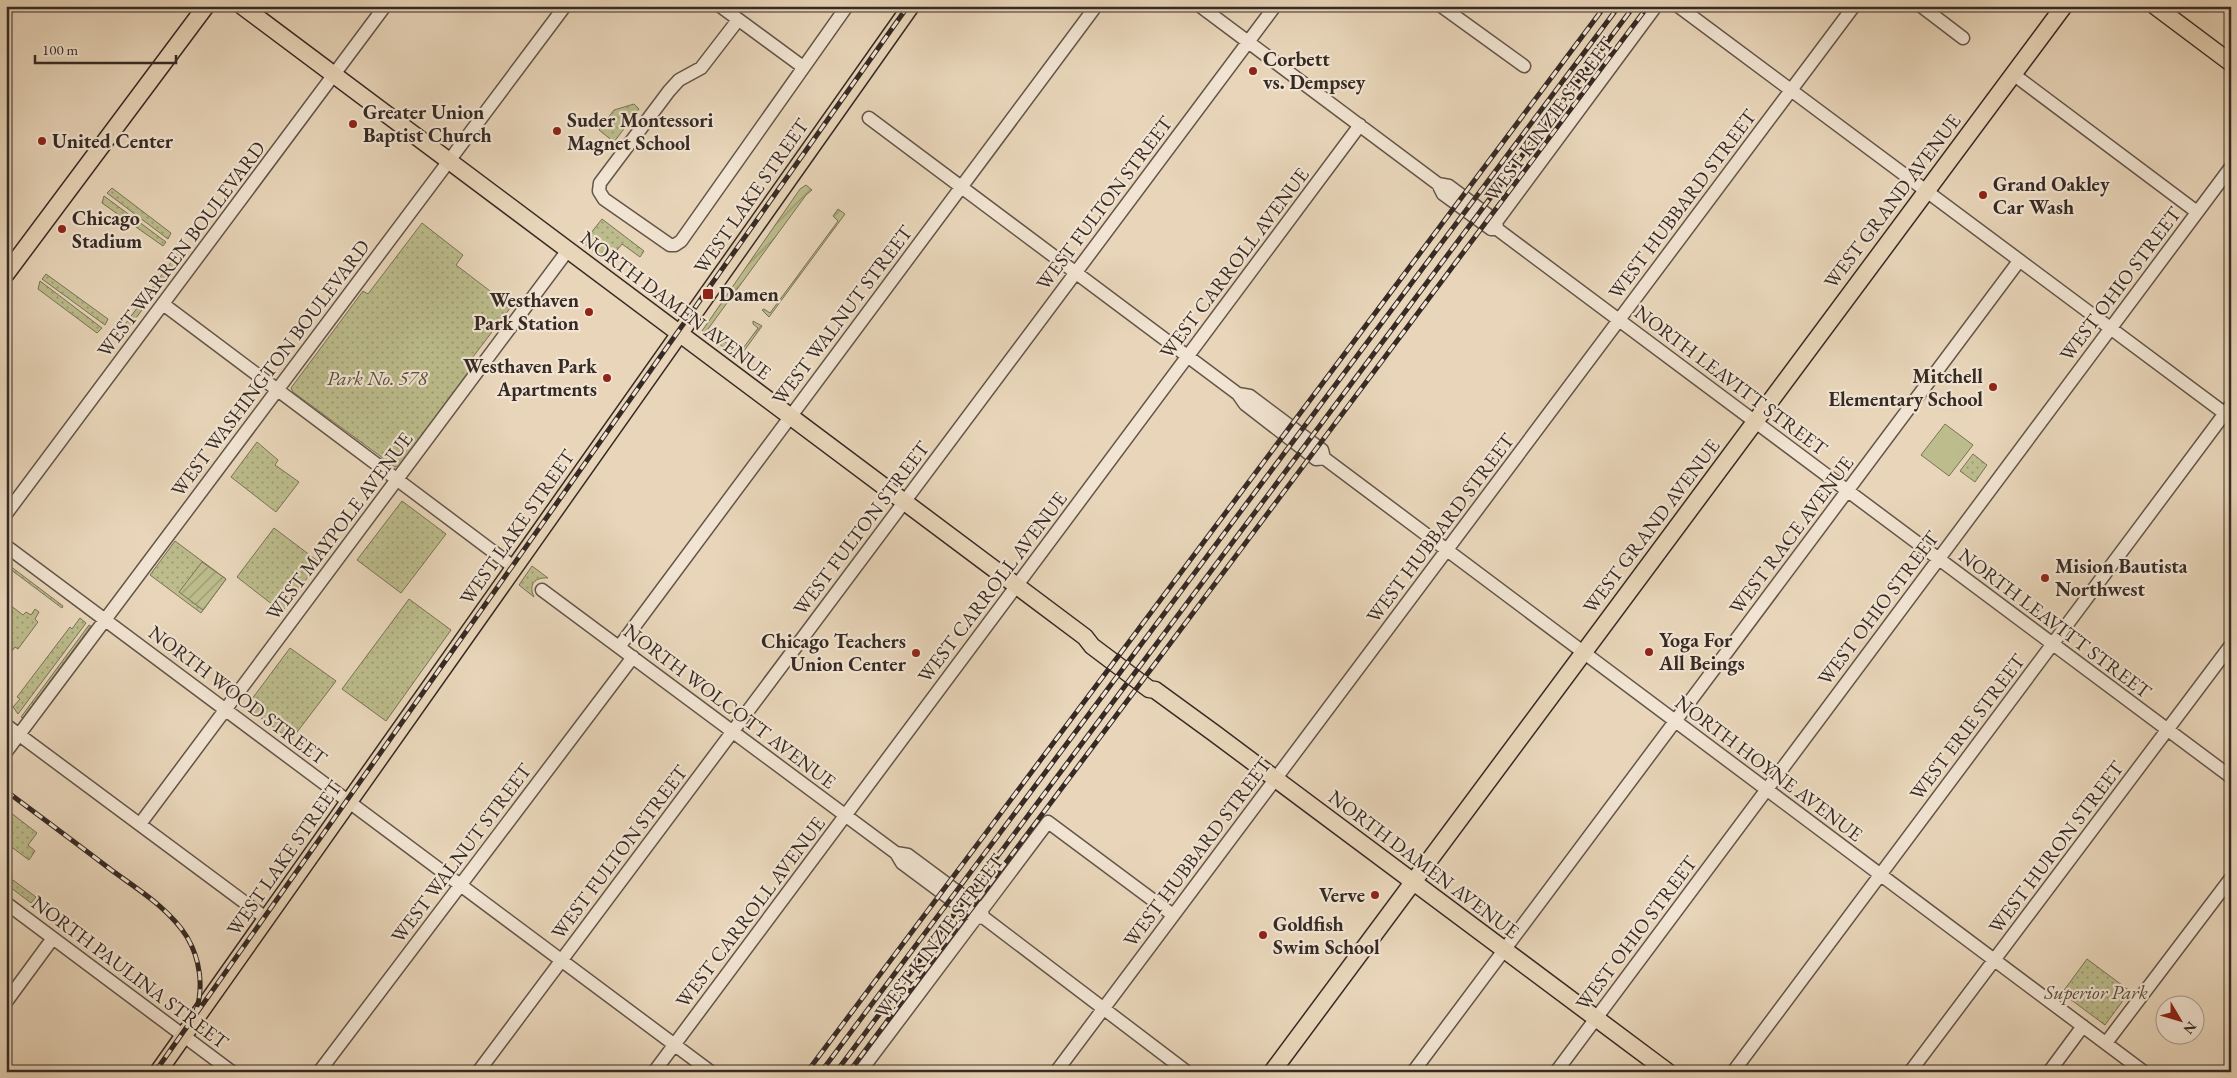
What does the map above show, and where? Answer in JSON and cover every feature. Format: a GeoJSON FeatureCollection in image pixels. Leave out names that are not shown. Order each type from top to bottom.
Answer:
{"type":"FeatureCollection","features":[{"type":"Feature","properties":{"kind":"main road"},"geometry":{"type":"LineString","coordinates":[[6,274],[206,6]]}},
{"type":"Feature","properties":{"kind":"main road","name":"NORTH DAMEN AVENUE"},"geometry":{"type":"LineString","coordinates":[[242,6],[448,162],[1085,636],[1092,646],[1148,689],[1155,690],[1668,1072]]}},
{"type":"Feature","properties":{"kind":"main road","name":"WEST LAKE STREET"},"geometry":{"type":"LineString","coordinates":[[158,1072],[911,6]]}},
{"type":"Feature","properties":{"kind":"main road","name":"WEST GRAND AVENUE"},"geometry":{"type":"LineString","coordinates":[[1272,1072],[2064,6]]}},
{"type":"Feature","properties":{"kind":"main road"},"geometry":{"type":"LineString","coordinates":[[2155,6],[2231,62]]}},
{"type":"Feature","properties":{"kind":"street","name":"WEST WARREN BOULEVARD"},"geometry":{"type":"LineString","coordinates":[[6,514],[385,6]]}},
{"type":"Feature","properties":{"kind":"street","name":"WEST WASHINGTON BOULEVARD"},"geometry":{"type":"LineString","coordinates":[[6,752],[565,6]]}},
{"type":"Feature","properties":{"kind":"street"},"geometry":{"type":"LineString","coordinates":[[738,20],[701,68],[679,80],[669,91],[600,183],[599,191],[604,199],[670,245],[675,246],[682,241],[847,6]]}},
{"type":"Feature","properties":{"kind":"street","name":"WEST WALNUT STREET"},"geometry":{"type":"LineString","coordinates":[[619,647],[1096,6]]}},
{"type":"Feature","properties":{"kind":"street","name":"NORTH LEAVITT STREET"},"geometry":{"type":"LineString","coordinates":[[1200,6],[1438,184],[1443,194],[1495,226],[2231,778]]}},
{"type":"Feature","properties":{"kind":"street","name":"WEST FULTON STREET"},"geometry":{"type":"LineString","coordinates":[[478,1072],[1275,6]]}},
{"type":"Feature","properties":{"kind":"street"},"geometry":{"type":"LineString","coordinates":[[1441,6],[1524,66]]}},
{"type":"Feature","properties":{"kind":"street","name":"WEST KINZIE STREET"},"geometry":{"type":"LineString","coordinates":[[1495,226],[1656,6]]}},
{"type":"Feature","properties":{"kind":"street"},"geometry":{"type":"LineString","coordinates":[[1678,6],[2019,261],[2229,412]]}},
{"type":"Feature","properties":{"kind":"street","name":"WEST HUBBARD STREET"},"geometry":{"type":"LineString","coordinates":[[1056,1072],[1854,6]]}},
{"type":"Feature","properties":{"kind":"street"},"geometry":{"type":"LineString","coordinates":[[1921,6],[1963,38]]}},
{"type":"Feature","properties":{"kind":"street"},"geometry":{"type":"LineString","coordinates":[[724,8],[803,67]]}},
{"type":"Feature","properties":{"kind":"street"},"geometry":{"type":"LineString","coordinates":[[2013,74],[2197,212]]}},
{"type":"Feature","properties":{"kind":"street","name":"NORTH HOYNE AVENUE"},"geometry":{"type":"LineString","coordinates":[[869,118],[1187,357],[1238,394],[1250,396],[1322,450],[1324,458],[2144,1072]]}},
{"type":"Feature","properties":{"kind":"street","name":"WEST CARROLL AVENUE"},"geometry":{"type":"LineString","coordinates":[[654,1072],[1360,125]]}},
{"type":"Feature","properties":{"kind":"street","name":"WEST OHIO STREET"},"geometry":{"type":"LineString","coordinates":[[1556,1072],[2231,167]]}},
{"type":"Feature","properties":{"kind":"street","name":"WEST MAYPOLE AVENUE"},"geometry":{"type":"LineString","coordinates":[[140,824],[568,250]]}},
{"type":"Feature","properties":{"kind":"street","name":"WEST RACE AVENUE"},"geometry":{"type":"LineString","coordinates":[[1412,1072],[2019,261]]}},
{"type":"Feature","properties":{"kind":"street"},"geometry":{"type":"LineString","coordinates":[[163,304],[514,568]]}},
{"type":"Feature","properties":{"kind":"street","name":"WEST ERIE STREET"},"geometry":{"type":"LineString","coordinates":[[1733,1072],[2052,644],[2229,412]]}},
{"type":"Feature","properties":{"kind":"street","name":"NORTH WOOD STREET"},"geometry":{"type":"LineString","coordinates":[[6,546],[711,1072]]}},
{"type":"Feature","properties":{"kind":"street","name":"NORTH WOLCOTT AVENUE"},"geometry":{"type":"LineString","coordinates":[[542,590],[896,852],[902,863],[980,915],[1187,1072]]}},
{"type":"Feature","properties":{"kind":"street","name":"WEST HURON STREET"},"geometry":{"type":"LineString","coordinates":[[1910,1072],[2231,645]]}},
{"type":"Feature","properties":{"kind":"street","name":"WEST WALNUT STREET"},"geometry":{"type":"LineString","coordinates":[[319,1072],[633,657]]}},
{"type":"Feature","properties":{"kind":"street"},"geometry":{"type":"LineString","coordinates":[[6,725],[267,919]]}},
{"type":"Feature","properties":{"kind":"street","name":"WEST KINZIE STREET"},"geometry":{"type":"LineString","coordinates":[[860,1072],[980,915],[1048,822],[1173,915]]}},
{"type":"Feature","properties":{"kind":"street"},"geometry":{"type":"LineString","coordinates":[[2106,1044],[2231,878]]}},
{"type":"Feature","properties":{"kind":"street","name":"NORTH PAULINA STREET"},"geometry":{"type":"LineString","coordinates":[[6,903],[232,1072]]}},
{"type":"Feature","properties":{"kind":"street"},"geometry":{"type":"LineString","coordinates":[[6,1002],[53,938]]}},
{"type":"Feature","properties":{"kind":"street"},"geometry":{"type":"LineString","coordinates":[[2049,1072],[2083,1026]]}},
{"type":"Feature","properties":{"kind":"green space"},"geometry":{"type":"Polygon","coordinates":[[[634,104],[639,109],[614,142],[599,130],[614,110],[634,104]]]}},
{"type":"Feature","properties":{"kind":"green space"},"geometry":{"type":"Polygon","coordinates":[[[806,185],[812,190],[806,195],[708,329],[733,348],[737,342],[744,347],[758,328],[753,324],[753,321],[762,326],[744,351],[735,356],[702,331],[800,189],[806,185]]]}},
{"type":"Feature","properties":{"kind":"green space"},"geometry":{"type":"Polygon","coordinates":[[[112,188],[171,233],[168,239],[107,193],[112,188]]]}},
{"type":"Feature","properties":{"kind":"green space"},"geometry":{"type":"Polygon","coordinates":[[[104,196],[166,242],[163,246],[102,203],[104,196]]]}},
{"type":"Feature","properties":{"kind":"green space"},"geometry":{"type":"Polygon","coordinates":[[[838,209],[845,214],[769,317],[762,310],[764,309],[770,313],[838,221],[833,216],[838,209]]]}},
{"type":"Feature","properties":{"kind":"green space"},"geometry":{"type":"Polygon","coordinates":[[[602,219],[644,251],[640,257],[622,244],[608,261],[583,243],[602,219]]]}},
{"type":"Feature","properties":{"kind":"green space","name":"Park No. 578"},"geometry":{"type":"Polygon","coordinates":[[[422,223],[463,255],[456,265],[511,307],[466,366],[471,370],[400,466],[395,467],[293,392],[291,388],[363,291],[368,294],[422,223]]]}},
{"type":"Feature","properties":{"kind":"green space"},"geometry":{"type":"Polygon","coordinates":[[[174,247],[183,255],[121,338],[111,331],[118,325],[123,327],[172,261],[169,256],[174,247]]]}},
{"type":"Feature","properties":{"kind":"green space"},"geometry":{"type":"Polygon","coordinates":[[[46,274],[108,319],[105,325],[42,279],[46,274]]]}},
{"type":"Feature","properties":{"kind":"green space"},"geometry":{"type":"Polygon","coordinates":[[[40,281],[102,328],[97,333],[38,289],[40,281]]]}},
{"type":"Feature","properties":{"kind":"green space"},"geometry":{"type":"Polygon","coordinates":[[[1945,424],[1973,445],[1949,476],[1921,455],[1945,424]]]}},
{"type":"Feature","properties":{"kind":"green space"},"geometry":{"type":"Polygon","coordinates":[[[257,442],[278,460],[275,465],[299,482],[276,512],[231,477],[257,442]]]}},
{"type":"Feature","properties":{"kind":"green space"},"geometry":{"type":"Polygon","coordinates":[[[1973,454],[1987,465],[1975,482],[1960,471],[1973,454]]]}},
{"type":"Feature","properties":{"kind":"green space"},"geometry":{"type":"Polygon","coordinates":[[[402,501],[446,534],[401,593],[357,560],[402,501]]]}},
{"type":"Feature","properties":{"kind":"green space"},"geometry":{"type":"Polygon","coordinates":[[[274,528],[319,562],[282,612],[237,577],[274,528]]]}},
{"type":"Feature","properties":{"kind":"green space"},"geometry":{"type":"Polygon","coordinates":[[[175,541],[226,579],[201,613],[150,575],[175,541]]]}},
{"type":"Feature","properties":{"kind":"green space"},"geometry":{"type":"Polygon","coordinates":[[[202,562],[226,579],[203,610],[179,592],[202,562]]]}},
{"type":"Feature","properties":{"kind":"green space"},"geometry":{"type":"Polygon","coordinates":[[[6,563],[63,606],[62,608],[6,566],[6,563]]]}},
{"type":"Feature","properties":{"kind":"green space"},"geometry":{"type":"Polygon","coordinates":[[[532,566],[548,578],[539,579],[534,582],[532,592],[534,597],[519,585],[532,566]]]}},
{"type":"Feature","properties":{"kind":"green space"},"geometry":{"type":"Polygon","coordinates":[[[409,599],[451,630],[386,721],[342,689],[409,599]]]}},
{"type":"Feature","properties":{"kind":"green space"},"geometry":{"type":"Polygon","coordinates":[[[6,602],[23,615],[26,612],[31,615],[35,609],[39,612],[35,619],[38,622],[18,649],[15,647],[6,659],[6,602]]]}},
{"type":"Feature","properties":{"kind":"green space"},"geometry":{"type":"Polygon","coordinates":[[[80,618],[86,623],[18,714],[13,707],[20,699],[17,697],[70,627],[72,629],[80,618]]]}},
{"type":"Feature","properties":{"kind":"green space"},"geometry":{"type":"Polygon","coordinates":[[[89,625],[91,626],[23,718],[21,717],[89,625]]]}},
{"type":"Feature","properties":{"kind":"green space"},"geometry":{"type":"Polygon","coordinates":[[[290,648],[336,681],[291,740],[246,707],[290,648]]]}},
{"type":"Feature","properties":{"kind":"green space"},"geometry":{"type":"Polygon","coordinates":[[[6,809],[37,833],[28,845],[35,851],[29,860],[6,843],[6,830],[9,826],[6,823],[6,809]]]}},
{"type":"Feature","properties":{"kind":"green space"},"geometry":{"type":"Polygon","coordinates":[[[6,875],[36,897],[31,903],[6,884],[6,875]]]}},
{"type":"Feature","properties":{"kind":"green space","name":"Superior Park"},"geometry":{"type":"Polygon","coordinates":[[[2087,959],[2130,991],[2105,1025],[2062,993],[2087,959]]]}},
{"type":"Feature","properties":{"kind":"railway"},"geometry":{"type":"LineString","coordinates":[[155,1072],[908,6]]}},
{"type":"Feature","properties":{"kind":"railway"},"geometry":{"type":"LineString","coordinates":[[807,1072],[1605,6]]}},
{"type":"Feature","properties":{"kind":"railway"},"geometry":{"type":"LineString","coordinates":[[821,1072],[1619,6]]}},
{"type":"Feature","properties":{"kind":"railway"},"geometry":{"type":"LineString","coordinates":[[836,1072],[1634,6]]}},
{"type":"Feature","properties":{"kind":"railway"},"geometry":{"type":"LineString","coordinates":[[849,1072],[1648,6]]}},
{"type":"Feature","properties":{"kind":"railway"},"geometry":{"type":"LineString","coordinates":[[6,791],[152,900],[180,927],[187,937],[198,964],[200,992],[196,1011]]}},
{"type":"Feature","properties":{"kind":"place","name":"Corbett vs. Dempsey"},"geometry":{"type":"Point","coordinates":[1253,71]}},
{"type":"Feature","properties":{"kind":"place","name":"Greater Union Baptist Church"},"geometry":{"type":"Point","coordinates":[353,124]}},
{"type":"Feature","properties":{"kind":"place","name":"Suder Montessori Magnet School"},"geometry":{"type":"Point","coordinates":[557,131]}},
{"type":"Feature","properties":{"kind":"place","name":"United Center"},"geometry":{"type":"Point","coordinates":[42,141]}},
{"type":"Feature","properties":{"kind":"place","name":"Grand Oakley Car Wash"},"geometry":{"type":"Point","coordinates":[1983,195]}},
{"type":"Feature","properties":{"kind":"place","name":"Chicago Stadium"},"geometry":{"type":"Point","coordinates":[62,229]}},
{"type":"Feature","properties":{"kind":"place","name":"Damen"},"geometry":{"type":"Point","coordinates":[708,294]}},
{"type":"Feature","properties":{"kind":"place","name":"Westhaven Park Station"},"geometry":{"type":"Point","coordinates":[589,312]}},
{"type":"Feature","properties":{"kind":"place","name":"Westhaven Park Apartments"},"geometry":{"type":"Point","coordinates":[607,378]}},
{"type":"Feature","properties":{"kind":"place","name":"Mitchell Elementary School"},"geometry":{"type":"Point","coordinates":[1993,387]}},
{"type":"Feature","properties":{"kind":"place","name":"Mision Bautista Northwest"},"geometry":{"type":"Point","coordinates":[2045,578]}},
{"type":"Feature","properties":{"kind":"place","name":"Yoga For All Beings"},"geometry":{"type":"Point","coordinates":[1649,652]}},
{"type":"Feature","properties":{"kind":"place","name":"Chicago Teachers Union Center"},"geometry":{"type":"Point","coordinates":[916,653]}},
{"type":"Feature","properties":{"kind":"place","name":"Verve"},"geometry":{"type":"Point","coordinates":[1375,895]}},
{"type":"Feature","properties":{"kind":"place","name":"Goldfish Swim School"},"geometry":{"type":"Point","coordinates":[1263,935]}}]}
